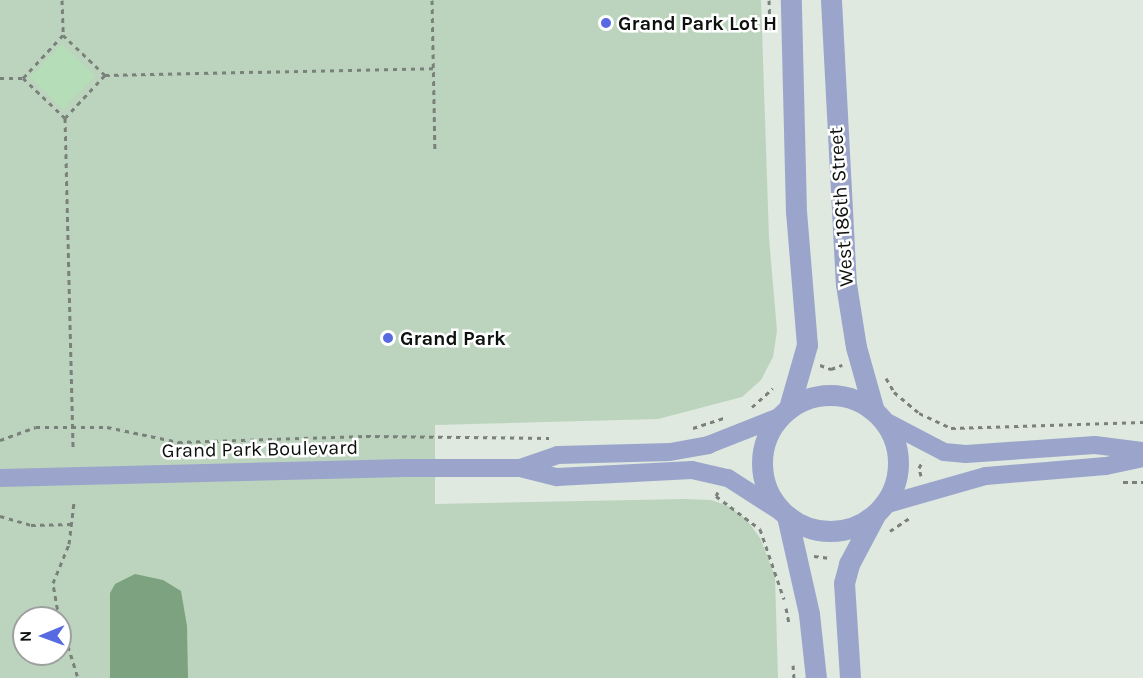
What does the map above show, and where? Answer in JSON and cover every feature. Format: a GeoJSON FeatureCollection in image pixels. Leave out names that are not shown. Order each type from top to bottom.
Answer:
{"type":"FeatureCollection","features":[{"type":"Feature","properties":{"kind":"street","name":"West 186th Street"},"geometry":{"type":"LineString","coordinates":[[784,412],[804,360],[807,345],[796,212],[791,0]]}},
{"type":"Feature","properties":{"kind":"street","name":"West 186th Street"},"geometry":{"type":"LineString","coordinates":[[831,0],[846,284],[860,359],[878,416]]}},
{"type":"Feature","properties":{"kind":"street"},"geometry":{"type":"LineString","coordinates":[[1143,451],[1095,445],[966,454],[944,452],[838,395],[812,397],[784,412],[766,439],[761,465],[767,490],[784,514],[802,526],[828,532],[854,528],[880,510],[986,476],[1106,466],[1143,458]]}},
{"type":"Feature","properties":{"kind":"street","name":"Grand Park Boulevard"},"geometry":{"type":"LineString","coordinates":[[520,468],[558,455],[670,452],[708,445],[784,412]]}},
{"type":"Feature","properties":{"kind":"street"},"geometry":{"type":"LineString","coordinates":[[850,678],[844,595],[849,564],[896,482],[898,456],[878,416]]}},
{"type":"Feature","properties":{"kind":"street","name":"Grand Park Boulevard"},"geometry":{"type":"LineString","coordinates":[[0,478],[520,468],[557,477],[692,470],[728,478],[784,514]]}},
{"type":"Feature","properties":{"kind":"street"},"geometry":{"type":"LineString","coordinates":[[784,514],[809,614],[816,678]]}},
{"type":"Feature","properties":{"kind":"path"},"geometry":{"type":"LineString","coordinates":[[23,78],[63,35],[62,0]]}},
{"type":"Feature","properties":{"kind":"path"},"geometry":{"type":"LineString","coordinates":[[432,0],[435,150]]}},
{"type":"Feature","properties":{"kind":"path"},"geometry":{"type":"LineString","coordinates":[[63,35],[105,75],[433,68]]}},
{"type":"Feature","properties":{"kind":"path"},"geometry":{"type":"LineString","coordinates":[[73,450],[65,118],[105,75]]}},
{"type":"Feature","properties":{"kind":"path"},"geometry":{"type":"LineString","coordinates":[[0,78],[23,78],[65,118]]}},
{"type":"Feature","properties":{"kind":"path"},"geometry":{"type":"LineString","coordinates":[[804,360],[831,369],[860,359]]}},
{"type":"Feature","properties":{"kind":"path"},"geometry":{"type":"LineString","coordinates":[[884,370],[894,392],[904,401],[919,413],[951,428],[1143,422]]}},
{"type":"Feature","properties":{"kind":"path"},"geometry":{"type":"LineString","coordinates":[[742,412],[760,402],[776,380]]}},
{"type":"Feature","properties":{"kind":"path"},"geometry":{"type":"LineString","coordinates":[[688,430],[730,415]]}},
{"type":"Feature","properties":{"kind":"path"},"geometry":{"type":"LineString","coordinates":[[0,440],[36,427],[108,428],[178,442],[366,436],[554,438]]}},
{"type":"Feature","properties":{"kind":"path"},"geometry":{"type":"LineString","coordinates":[[716,496],[760,529],[775,568],[790,632]]}},
{"type":"Feature","properties":{"kind":"path"},"geometry":{"type":"LineString","coordinates":[[57,606],[53,583],[73,524],[74,502]]}},
{"type":"Feature","properties":{"kind":"path"},"geometry":{"type":"LineString","coordinates":[[0,516],[31,525],[73,524]]}},
{"type":"Feature","properties":{"kind":"path"},"geometry":{"type":"LineString","coordinates":[[886,535],[912,516]]}},
{"type":"Feature","properties":{"kind":"path"},"geometry":{"type":"LineString","coordinates":[[775,568],[819,554],[849,564]]}},
{"type":"Feature","properties":{"kind":"path"},"geometry":{"type":"LineString","coordinates":[[72,650],[78,678]]}},
{"type":"Feature","properties":{"kind":"path"},"geometry":{"type":"LineString","coordinates":[[793,660],[794,678]]}},
{"type":"Feature","properties":{"kind":"shaded area","name":"Grand Park"},"geometry":{"type":"Polygon","coordinates":[[[0,0],[761,0],[769,238],[777,331],[773,357],[761,380],[742,397],[658,419],[435,425],[435,504],[684,499],[711,500],[728,506],[746,519],[760,538],[775,576],[778,678],[0,678],[0,0]]]}},
{"type":"Feature","properties":{"kind":"shaded area"},"geometry":{"type":"Polygon","coordinates":[[[135,574],[163,580],[181,591],[187,626],[188,678],[110,678],[110,593],[115,584],[135,574]]]}},
{"type":"Feature","properties":{"kind":"building"},"geometry":{"type":"Polygon","coordinates":[[[62,44],[95,76],[63,109],[30,77],[62,44]]]}},
{"type":"Feature","properties":{"kind":"place","name":"Grand Park Lot H"},"geometry":{"type":"Point","coordinates":[606,23]}},
{"type":"Feature","properties":{"kind":"place","name":"Grand Park"},"geometry":{"type":"Point","coordinates":[388,338]}}]}
